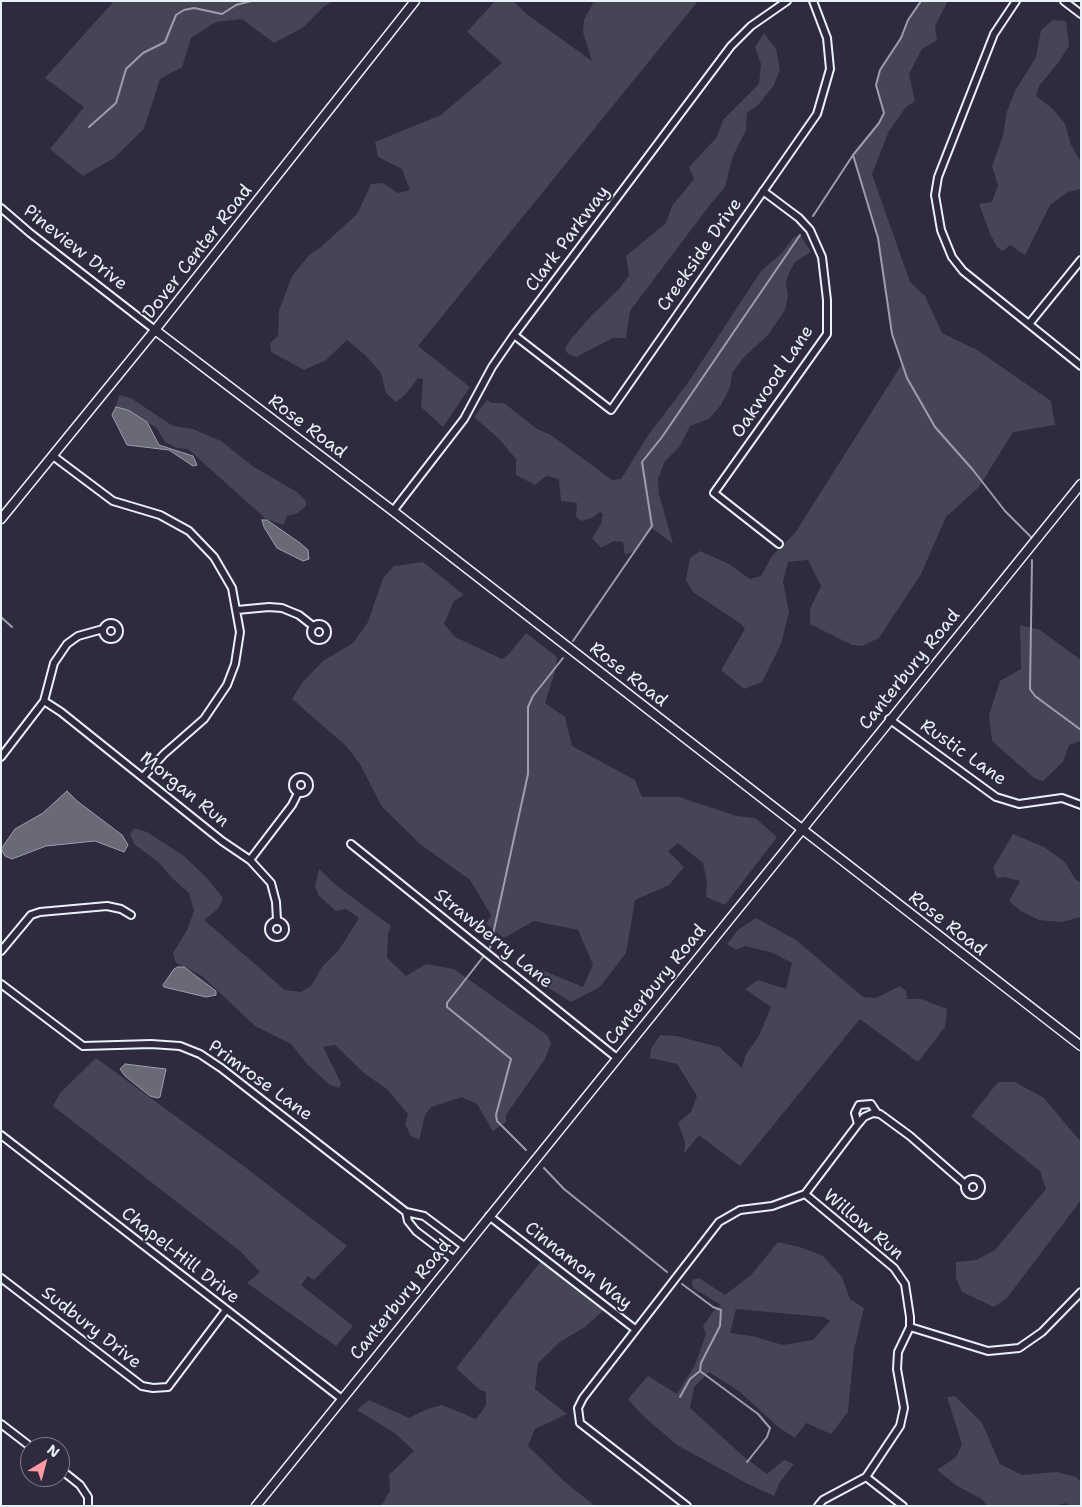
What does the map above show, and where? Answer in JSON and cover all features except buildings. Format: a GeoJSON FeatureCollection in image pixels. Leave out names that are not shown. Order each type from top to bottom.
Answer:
{"type":"FeatureCollection","features":[{"type":"Feature","properties":{"kind":"street","name":"Dover Center Road"},"geometry":{"type":"LineString","coordinates":[[1,518],[155,330],[415,1]]}},
{"type":"Feature","properties":{"kind":"street","name":"Clark Parkway"},"geometry":{"type":"LineString","coordinates":[[393,512],[464,419],[492,366],[514,335],[731,46],[751,26],[787,1]]}},
{"type":"Feature","properties":{"kind":"street","name":"Creekside Drive"},"geometry":{"type":"LineString","coordinates":[[514,335],[611,410],[817,114],[830,69],[828,38],[813,1]]}},
{"type":"Feature","properties":{"kind":"street"},"geometry":{"type":"LineString","coordinates":[[1016,1],[994,34],[938,177],[935,195],[941,230],[952,257],[963,271],[1081,366]]}},
{"type":"Feature","properties":{"kind":"street"},"geometry":{"type":"LineString","coordinates":[[1064,1],[1081,14]]}},
{"type":"Feature","properties":{"kind":"street","name":"Oakwood Lane"},"geometry":{"type":"LineString","coordinates":[[763,191],[799,218],[810,230],[822,257],[827,300],[827,334],[714,493],[779,544]]}},
{"type":"Feature","properties":{"kind":"street","name":"Pineview Drive"},"geometry":{"type":"LineString","coordinates":[[1,208],[30,233],[155,330]]}},
{"type":"Feature","properties":{"kind":"street"},"geometry":{"type":"LineString","coordinates":[[1029,324],[1081,260]]}},
{"type":"Feature","properties":{"kind":"street","name":"Rose Road"},"geometry":{"type":"LineString","coordinates":[[155,330],[393,512],[1081,1046]]}},
{"type":"Feature","properties":{"kind":"street"},"geometry":{"type":"LineString","coordinates":[[53,456],[113,501],[160,515],[182,526],[195,536],[219,563],[232,588],[240,632],[235,664],[227,685],[204,718],[170,748],[144,777]]}},
{"type":"Feature","properties":{"kind":"street","name":"Canterbury Road"},"geometry":{"type":"LineString","coordinates":[[256,1506],[889,719],[1081,484]]}},
{"type":"Feature","properties":{"kind":"street"},"geometry":{"type":"LineString","coordinates":[[237,610],[270,607],[282,608],[300,615],[313,626]]}},
{"type":"Feature","properties":{"kind":"street"},"geometry":{"type":"LineString","coordinates":[[1,757],[44,702],[54,663],[67,644],[78,636],[103,629]]}},
{"type":"Feature","properties":{"kind":"street","name":"Morgan Run"},"geometry":{"type":"LineString","coordinates":[[44,702],[62,712],[222,841],[250,860],[271,883],[276,902],[277,920]]}},
{"type":"Feature","properties":{"kind":"street","name":"Rustic Lane"},"geometry":{"type":"LineString","coordinates":[[889,719],[996,797],[1019,804],[1062,798],[1081,805]]}},
{"type":"Feature","properties":{"kind":"street"},"geometry":{"type":"LineString","coordinates":[[250,860],[292,805],[298,793]]}},
{"type":"Feature","properties":{"kind":"street","name":"Strawberry Lane"},"geometry":{"type":"LineString","coordinates":[[351,844],[617,1058]]}},
{"type":"Feature","properties":{"kind":"street"},"geometry":{"type":"LineString","coordinates":[[1,951],[31,916],[40,912],[107,906],[122,909],[130,915]]}},
{"type":"Feature","properties":{"kind":"street","name":"Primrose Lane"},"geometry":{"type":"LineString","coordinates":[[1,984],[83,1046],[152,1044],[180,1046],[200,1054],[221,1068],[406,1212],[424,1216],[464,1246]]}},
{"type":"Feature","properties":{"kind":"street"},"geometry":{"type":"LineString","coordinates":[[858,1124],[855,1113],[859,1105],[871,1104],[877,1113],[929,1151],[965,1184]]}},
{"type":"Feature","properties":{"kind":"street"},"geometry":{"type":"LineString","coordinates":[[805,1194],[858,1124],[868,1114],[877,1113]]}},
{"type":"Feature","properties":{"kind":"street","name":"Chapel-Hill Drive"},"geometry":{"type":"LineString","coordinates":[[1,1135],[342,1399]]}},
{"type":"Feature","properties":{"kind":"street","name":"Cinnamon Way"},"geometry":{"type":"LineString","coordinates":[[489,1216],[635,1329],[719,1222],[740,1210],[772,1206],[805,1194]]}},
{"type":"Feature","properties":{"kind":"street","name":"Willow Run"},"geometry":{"type":"LineString","coordinates":[[805,1194],[894,1268],[905,1284],[909,1301],[910,1327],[898,1352],[897,1369],[904,1408],[900,1426],[866,1477],[823,1500],[818,1506]]}},
{"type":"Feature","properties":{"kind":"street","name":"Primrose Lane"},"geometry":{"type":"LineString","coordinates":[[406,1212],[408,1221],[416,1231],[453,1260]]}},
{"type":"Feature","properties":{"kind":"street","name":"Sudbury Drive"},"geometry":{"type":"LineString","coordinates":[[1,1278],[142,1386],[168,1387],[226,1310]]}},
{"type":"Feature","properties":{"kind":"street"},"geometry":{"type":"LineString","coordinates":[[910,1327],[988,1352],[1019,1348],[1042,1332],[1067,1304],[1081,1292]]}},
{"type":"Feature","properties":{"kind":"street"},"geometry":{"type":"LineString","coordinates":[[635,1329],[583,1398],[578,1408],[580,1423],[688,1506]]}},
{"type":"Feature","properties":{"kind":"street"},"geometry":{"type":"LineString","coordinates":[[1,1424],[20,1439]]}},
{"type":"Feature","properties":{"kind":"street"},"geometry":{"type":"LineString","coordinates":[[70,1477],[80,1485],[88,1497],[88,1506]]}},
{"type":"Feature","properties":{"kind":"street"},"geometry":{"type":"LineString","coordinates":[[866,1477],[903,1506]]}},
{"type":"Feature","properties":{"kind":"shaded area"},"geometry":{"type":"Polygon","coordinates":[[[114,1],[333,1],[323,7],[304,27],[274,43],[242,19],[216,22],[191,38],[182,67],[160,79],[144,129],[114,158],[83,176],[50,149],[84,107],[45,78],[114,1]]]}},
{"type":"Feature","properties":{"kind":"shaded area"},"geometry":{"type":"Polygon","coordinates":[[[495,1],[513,1],[528,15],[592,61],[583,32],[584,20],[594,1],[698,1],[418,346],[470,387],[443,427],[421,407],[423,379],[418,378],[405,395],[396,402],[386,393],[381,373],[366,356],[347,340],[326,360],[304,370],[271,352],[270,343],[278,336],[279,311],[292,276],[309,255],[321,247],[357,214],[371,184],[383,183],[398,193],[410,190],[402,169],[378,157],[375,142],[441,115],[502,63],[467,32],[495,1]]]}},
{"type":"Feature","properties":{"kind":"shaded area"},"geometry":{"type":"Polygon","coordinates":[[[921,1],[948,1],[935,26],[937,40],[922,49],[909,74],[915,101],[906,107],[889,131],[872,174],[910,282],[925,296],[942,333],[977,350],[1051,401],[1055,425],[1013,432],[979,487],[946,517],[921,574],[879,638],[862,646],[852,645],[810,624],[810,609],[821,586],[808,560],[788,562],[783,582],[789,612],[781,644],[762,682],[744,689],[721,670],[745,629],[741,624],[693,592],[686,580],[690,558],[700,551],[729,564],[750,579],[761,576],[772,556],[795,533],[902,364],[892,334],[878,238],[853,155],[879,123],[884,113],[876,85],[880,70],[901,38],[908,20],[921,1]]]}},
{"type":"Feature","properties":{"kind":"shaded area"},"geometry":{"type":"Polygon","coordinates":[[[1053,20],[1066,21],[1069,46],[1039,86],[1036,96],[1053,109],[1065,124],[1071,145],[1081,162],[1081,189],[1068,192],[1050,205],[1025,255],[1010,245],[1003,251],[997,247],[979,204],[992,202],[998,185],[992,166],[1003,135],[1007,111],[1015,91],[1036,57],[1041,30],[1053,20]]]}},
{"type":"Feature","properties":{"kind":"shaded area"},"geometry":{"type":"Polygon","coordinates":[[[764,33],[776,49],[780,70],[774,85],[759,104],[747,113],[746,130],[733,156],[725,187],[630,311],[626,338],[613,338],[576,357],[568,354],[565,349],[570,340],[619,289],[629,275],[626,256],[666,223],[672,206],[694,179],[689,167],[717,137],[723,120],[759,84],[761,64],[755,47],[764,33]]]}},
{"type":"Feature","properties":{"kind":"shaded area"},"geometry":{"type":"Polygon","coordinates":[[[800,235],[811,252],[795,262],[790,271],[786,282],[788,296],[785,310],[768,335],[744,357],[732,373],[730,387],[721,405],[709,419],[690,426],[680,446],[665,461],[658,479],[659,494],[673,544],[652,528],[636,550],[625,555],[623,542],[614,541],[601,548],[592,538],[601,524],[603,514],[600,512],[592,518],[581,521],[576,517],[577,503],[561,501],[559,479],[546,476],[535,485],[516,475],[516,459],[499,439],[474,417],[487,400],[492,403],[504,403],[537,429],[551,435],[612,480],[621,479],[649,434],[687,384],[761,271],[781,254],[794,237],[800,235]]]}},
{"type":"Feature","properties":{"kind":"shaded area"},"geometry":{"type":"Polygon","coordinates":[[[119,395],[131,398],[173,426],[193,429],[221,441],[254,467],[297,492],[306,501],[306,506],[298,513],[287,516],[283,525],[266,519],[188,449],[177,448],[165,442],[157,428],[125,409],[116,407],[119,395]]]}},
{"type":"Feature","properties":{"kind":"shaded area"},"geometry":{"type":"Polygon","coordinates":[[[423,562],[464,595],[454,601],[444,624],[455,637],[502,659],[508,655],[526,633],[557,657],[555,672],[545,703],[565,717],[572,746],[635,780],[642,797],[679,797],[737,816],[755,818],[777,837],[725,905],[706,897],[707,882],[703,863],[678,843],[668,851],[684,867],[669,885],[635,900],[626,953],[600,987],[571,1002],[542,984],[542,970],[583,987],[593,965],[578,930],[534,921],[504,938],[486,924],[491,915],[470,880],[420,844],[382,807],[360,764],[346,746],[292,699],[302,683],[323,661],[353,643],[368,622],[383,578],[394,566],[423,562]]]}},
{"type":"Feature","properties":{"kind":"shaded area"},"geometry":{"type":"Polygon","coordinates":[[[1020,625],[1040,630],[1081,660],[1081,741],[1069,745],[1063,762],[1043,781],[1034,778],[992,741],[989,715],[1000,681],[1021,669],[1020,625]]]}},
{"type":"Feature","properties":{"kind":"shaded area"},"geometry":{"type":"Polygon","coordinates":[[[134,828],[147,832],[184,856],[206,877],[223,898],[218,909],[204,920],[285,990],[301,992],[312,985],[322,967],[339,950],[359,918],[346,909],[336,911],[319,896],[315,887],[319,869],[337,886],[391,926],[388,934],[387,958],[406,976],[426,964],[454,969],[547,1035],[551,1043],[545,1059],[506,1115],[506,1122],[493,1131],[477,1104],[462,1097],[431,1107],[425,1115],[419,1140],[411,1136],[405,1124],[408,1114],[388,1090],[364,1073],[335,1045],[323,1047],[341,1083],[339,1088],[330,1085],[307,1064],[291,1044],[255,1026],[202,976],[176,963],[173,953],[187,930],[194,911],[189,893],[158,862],[134,844],[130,834],[134,828]]]}},
{"type":"Feature","properties":{"kind":"shaded area"},"geometry":{"type":"Polygon","coordinates":[[[1013,834],[1044,847],[1065,862],[1075,879],[1081,883],[1081,917],[1062,922],[1039,920],[1021,911],[1009,901],[1020,881],[1004,877],[997,878],[993,868],[1013,834]]]}},
{"type":"Feature","properties":{"kind":"shaded area"},"geometry":{"type":"Polygon","coordinates":[[[756,918],[796,940],[863,997],[876,998],[900,986],[906,991],[907,999],[921,999],[947,1009],[945,1027],[918,1062],[860,1019],[740,1166],[699,1135],[684,1154],[685,1142],[678,1123],[691,1112],[697,1096],[677,1064],[650,1058],[651,1049],[660,1035],[676,1036],[719,1047],[742,1068],[746,1054],[759,1036],[771,1007],[745,989],[758,980],[786,989],[792,963],[773,953],[745,946],[736,950],[727,944],[738,930],[756,918]]]}},
{"type":"Feature","properties":{"kind":"shaded area"},"geometry":{"type":"Polygon","coordinates":[[[96,1058],[245,1167],[347,1246],[314,1280],[308,1276],[301,1285],[353,1326],[336,1346],[247,1283],[260,1272],[240,1251],[53,1106],[60,1093],[96,1058]]]}},
{"type":"Feature","properties":{"kind":"shaded area"},"geometry":{"type":"Polygon","coordinates":[[[998,1082],[1015,1082],[1044,1098],[1081,1142],[1081,1200],[1007,1298],[994,1307],[962,1292],[956,1278],[956,1262],[976,1260],[995,1250],[1046,1189],[1040,1171],[971,1116],[998,1082]]]}},
{"type":"Feature","properties":{"kind":"shaded area"},"geometry":{"type":"Polygon","coordinates":[[[778,1242],[803,1248],[823,1256],[842,1277],[850,1299],[864,1308],[854,1350],[848,1412],[831,1434],[806,1423],[795,1438],[778,1427],[740,1392],[709,1372],[694,1387],[690,1408],[743,1456],[767,1474],[784,1460],[794,1464],[780,1482],[774,1496],[677,1445],[641,1414],[628,1399],[648,1376],[677,1394],[695,1365],[706,1334],[703,1326],[713,1312],[721,1305],[693,1288],[692,1280],[699,1278],[725,1295],[751,1275],[778,1242]],[[736,1309],[730,1333],[752,1336],[783,1345],[813,1340],[830,1321],[824,1317],[736,1309]]]}},
{"type":"Feature","properties":{"kind":"shaded area"},"geometry":{"type":"Polygon","coordinates":[[[541,1261],[604,1310],[585,1327],[560,1342],[538,1363],[535,1389],[567,1414],[535,1429],[528,1446],[565,1482],[595,1506],[381,1506],[390,1491],[389,1475],[414,1451],[396,1434],[357,1410],[369,1400],[409,1418],[427,1409],[442,1405],[476,1419],[486,1405],[486,1392],[480,1390],[456,1368],[541,1261]]]}},
{"type":"Feature","properties":{"kind":"shaded area"},"geometry":{"type":"Polygon","coordinates":[[[955,1396],[982,1423],[1000,1464],[1022,1475],[1057,1472],[1076,1477],[1081,1482],[1081,1506],[1070,1506],[1065,1503],[1056,1506],[987,1506],[982,1499],[957,1486],[937,1470],[956,1457],[962,1444],[947,1397],[955,1396]]]}},
{"type":"Feature","properties":{"kind":"water"},"geometry":{"type":"Polygon","coordinates":[[[116,407],[128,410],[147,422],[159,445],[193,456],[197,465],[193,466],[169,450],[127,445],[112,415],[116,407]]]}},
{"type":"Feature","properties":{"kind":"water"},"geometry":{"type":"Polygon","coordinates":[[[262,520],[267,520],[300,543],[308,550],[309,559],[303,561],[277,548],[264,527],[262,520]]]}},
{"type":"Feature","properties":{"kind":"water"},"geometry":{"type":"Polygon","coordinates":[[[67,791],[77,801],[122,835],[128,845],[124,852],[95,841],[46,846],[12,859],[5,856],[1,849],[15,829],[43,813],[67,791]]]}},
{"type":"Feature","properties":{"kind":"water"},"geometry":{"type":"Polygon","coordinates":[[[184,967],[216,991],[216,995],[206,997],[164,987],[163,985],[174,969],[184,967]]]}},
{"type":"Feature","properties":{"kind":"water"},"geometry":{"type":"Polygon","coordinates":[[[125,1064],[166,1069],[160,1097],[150,1096],[125,1076],[120,1069],[125,1064]]]}},
{"type":"Feature","properties":{"kind":"waterway"},"geometry":{"type":"LineString","coordinates":[[89,127],[116,103],[126,69],[143,53],[165,42],[176,15],[184,10],[194,8],[222,14],[236,5],[251,1]]}},
{"type":"Feature","properties":{"kind":"waterway"},"geometry":{"type":"LineString","coordinates":[[813,216],[853,155],[879,123],[884,113],[876,85],[880,70],[901,38],[908,20],[921,1]]}},
{"type":"Feature","properties":{"kind":"waterway"},"geometry":{"type":"LineString","coordinates":[[853,155],[878,238],[892,334],[907,378],[935,427],[973,470],[1005,511],[1032,538]]}},
{"type":"Feature","properties":{"kind":"waterway"},"geometry":{"type":"LineString","coordinates":[[573,641],[652,526],[642,462],[662,437],[800,235]]}},
{"type":"Feature","properties":{"kind":"waterway"},"geometry":{"type":"LineString","coordinates":[[1032,560],[1030,689],[1035,696],[1081,730]]}},
{"type":"Feature","properties":{"kind":"waterway"},"geometry":{"type":"LineString","coordinates":[[1,617],[12,627]]}},
{"type":"Feature","properties":{"kind":"waterway"},"geometry":{"type":"LineString","coordinates":[[490,948],[528,774],[528,707],[533,696],[563,658]]}},
{"type":"Feature","properties":{"kind":"waterway"},"geometry":{"type":"LineString","coordinates":[[483,957],[447,1003],[447,1007],[511,1059],[496,1115],[497,1121],[526,1150]]}},
{"type":"Feature","properties":{"kind":"waterway"},"geometry":{"type":"LineString","coordinates":[[544,1168],[564,1189],[667,1272]]}},
{"type":"Feature","properties":{"kind":"waterway"},"geometry":{"type":"LineString","coordinates":[[682,1284],[713,1307],[721,1310],[720,1326],[701,1363],[700,1371],[758,1414],[770,1428],[767,1437],[747,1462]]}},
{"type":"Feature","properties":{"kind":"waterway"},"geometry":{"type":"LineString","coordinates":[[680,1397],[690,1379],[700,1371]]}}]}
